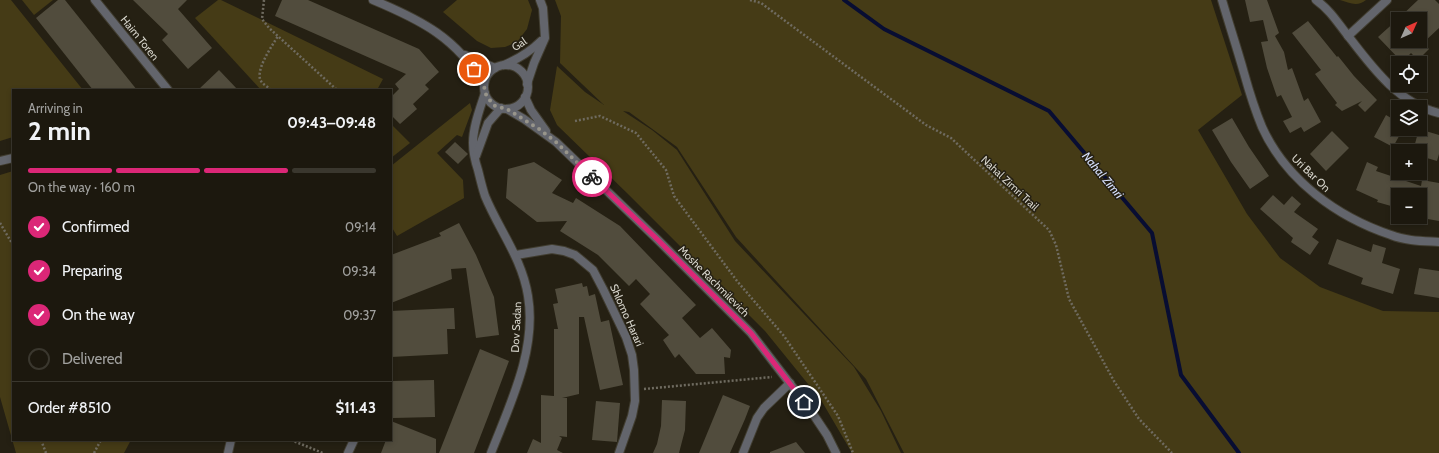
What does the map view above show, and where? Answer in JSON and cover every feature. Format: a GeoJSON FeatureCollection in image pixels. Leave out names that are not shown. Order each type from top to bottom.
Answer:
{"type":"FeatureCollection","features":[{"type":"Feature","properties":{"kind":"street","name":"Haim Toren"},"geometry":{"type":"LineString","coordinates":[[95,0],[167,89]]}},
{"type":"Feature","properties":{"kind":"street"},"geometry":{"type":"LineString","coordinates":[[373,0],[408,15],[431,28],[462,54],[485,89],[491,102],[504,108],[517,106],[525,97],[527,92],[527,84],[521,71],[514,67],[503,65],[495,68],[489,73],[485,89]]}},
{"type":"Feature","properties":{"kind":"street","name":"Gal"},"geometry":{"type":"LineString","coordinates":[[527,84],[545,38],[543,8],[540,0]]}},
{"type":"Feature","properties":{"kind":"street","name":"Uri Bar On"},"geometry":{"type":"LineString","coordinates":[[1222,0],[1262,127],[1274,149],[1289,170],[1333,208],[1361,223],[1392,236],[1421,241],[1439,242]]}},
{"type":"Feature","properties":{"kind":"street"},"geometry":{"type":"LineString","coordinates":[[1316,0],[1334,16],[1348,36],[1380,75],[1397,91],[1414,103],[1439,113]]}},
{"type":"Feature","properties":{"kind":"street"},"geometry":{"type":"LineString","coordinates":[[1348,36],[1387,0]]}},
{"type":"Feature","properties":{"kind":"street","name":"Gal"},"geometry":{"type":"LineString","coordinates":[[503,65],[518,59],[545,38]]}},
{"type":"Feature","properties":{"kind":"street"},"geometry":{"type":"LineString","coordinates":[[462,54],[495,68]]}},
{"type":"Feature","properties":{"kind":"street","name":"Dov Sadan"},"geometry":{"type":"LineString","coordinates":[[485,89],[477,117],[473,142],[475,158],[485,196],[516,255],[528,296],[529,318],[528,341],[520,377],[491,453]]}},
{"type":"Feature","properties":{"kind":"street","name":"Moshe Rachmilevich"},"geometry":{"type":"LineString","coordinates":[[525,97],[541,126],[556,142],[658,240],[751,333],[811,411],[827,435],[836,453]]}},
{"type":"Feature","properties":{"kind":"street"},"geometry":{"type":"LineString","coordinates":[[475,158],[488,123],[504,108]]}},
{"type":"Feature","properties":{"kind":"street","name":"Moshe Rachmilevich"},"geometry":{"type":"LineString","coordinates":[[504,108],[529,122],[556,142]]}},
{"type":"Feature","properties":{"kind":"street"},"geometry":{"type":"LineString","coordinates":[[0,161],[12,158]]}},
{"type":"Feature","properties":{"kind":"street","name":"Shlomo Harari"},"geometry":{"type":"LineString","coordinates":[[516,255],[552,249],[575,255],[593,270],[604,290],[630,349],[636,390],[632,416],[619,453]]}},
{"type":"Feature","properties":{"kind":"street"},"geometry":{"type":"LineString","coordinates":[[743,453],[757,418],[764,408],[790,384]]}},
{"type":"Feature","properties":{"kind":"street"},"geometry":{"type":"LineString","coordinates":[[228,453],[231,441]]}},
{"type":"Feature","properties":{"kind":"street"},"geometry":{"type":"LineString","coordinates":[[348,453],[354,441]]}},
{"type":"Feature","properties":{"kind":"path"},"geometry":{"type":"LineString","coordinates":[[264,0],[262,19],[278,36],[336,89]]}},
{"type":"Feature","properties":{"kind":"path","name":"Nahal Zimri Trail"},"geometry":{"type":"LineString","coordinates":[[750,0],[761,3],[926,125],[951,138],[1049,230],[1056,245],[1069,299],[1114,381],[1139,419],[1172,453]]}},
{"type":"Feature","properties":{"kind":"path"},"geometry":{"type":"LineString","coordinates":[[270,89],[264,85],[260,79],[261,65],[278,36]]}},
{"type":"Feature","properties":{"kind":"path"},"geometry":{"type":"LineString","coordinates":[[575,121],[600,116],[636,134],[666,170],[674,196],[737,281],[784,336],[838,416],[853,453]]}},
{"type":"Feature","properties":{"kind":"path"},"geometry":{"type":"LineString","coordinates":[[0,223],[12,243]]}},
{"type":"Feature","properties":{"kind":"path"},"geometry":{"type":"LineString","coordinates":[[636,390],[784,376]]}},
{"type":"Feature","properties":{"kind":"path"},"geometry":{"type":"LineString","coordinates":[[40,441],[46,453]]}},
{"type":"Feature","properties":{"kind":"path"},"geometry":{"type":"LineString","coordinates":[[94,453],[100,441]]}},
{"type":"Feature","properties":{"kind":"path"},"geometry":{"type":"LineString","coordinates":[[293,441],[323,453]]}},
{"type":"Feature","properties":{"kind":"shaded area"},"geometry":{"type":"Polygon","coordinates":[[[0,0],[11,0],[82,89],[12,89],[12,137],[0,141],[0,0]]]}},
{"type":"Feature","properties":{"kind":"shaded area"},"geometry":{"type":"Polygon","coordinates":[[[22,0],[53,0],[34,15],[22,0]]]}},
{"type":"Feature","properties":{"kind":"shaded area"},"geometry":{"type":"Polygon","coordinates":[[[218,0],[221,0],[383,79],[378,89],[260,89],[195,18],[218,0]]]}},
{"type":"Feature","properties":{"kind":"shaded area"},"geometry":{"type":"Polygon","coordinates":[[[457,0],[528,0],[532,10],[527,29],[517,42],[505,47],[491,48],[477,41],[443,12],[457,0]]]}},
{"type":"Feature","properties":{"kind":"shaded area"},"geometry":{"type":"Polygon","coordinates":[[[555,0],[1211,0],[1242,95],[1198,130],[1247,214],[1280,258],[1320,287],[1383,311],[1439,312],[1439,453],[904,453],[866,379],[736,237],[677,147],[629,112],[623,111],[652,130],[677,150],[735,241],[854,367],[881,411],[901,453],[852,453],[821,400],[765,331],[557,125],[550,110],[557,66],[585,92],[604,105],[560,63],[561,16],[555,0]]]}},
{"type":"Feature","properties":{"kind":"shaded area"},"geometry":{"type":"Polygon","coordinates":[[[1340,0],[1366,0],[1357,4],[1340,0]]]}},
{"type":"Feature","properties":{"kind":"shaded area"},"geometry":{"type":"Polygon","coordinates":[[[470,103],[472,110],[462,137],[457,135],[437,153],[463,180],[464,198],[397,236],[392,228],[392,165],[470,103]]]}},
{"type":"Feature","properties":{"kind":"shaded area"},"geometry":{"type":"Polygon","coordinates":[[[392,125],[410,143],[392,157],[392,125]]]}},
{"type":"Feature","properties":{"kind":"shaded area"},"geometry":{"type":"Polygon","coordinates":[[[12,171],[12,439],[0,397],[0,175],[12,171]]]}},
{"type":"Feature","properties":{"kind":"shaded area"},"geometry":{"type":"Polygon","coordinates":[[[13,441],[130,441],[124,453],[16,453],[13,441]]]}},
{"type":"Feature","properties":{"kind":"building"},"geometry":{"type":"Polygon","coordinates":[[[58,0],[65,0],[136,89],[92,89],[36,18],[58,0]]]}},
{"type":"Feature","properties":{"kind":"building"},"geometry":{"type":"Polygon","coordinates":[[[133,0],[187,0],[178,9],[212,48],[188,69],[162,40],[168,34],[133,0]]]}},
{"type":"Feature","properties":{"kind":"building"},"geometry":{"type":"Polygon","coordinates":[[[282,0],[308,0],[419,49],[439,72],[425,85],[429,89],[413,104],[417,109],[400,124],[392,116],[392,96],[399,89],[395,84],[406,74],[275,16],[282,0]]]}},
{"type":"Feature","properties":{"kind":"building"},"geometry":{"type":"Polygon","coordinates":[[[1245,0],[1267,0],[1279,33],[1275,36],[1284,52],[1288,70],[1292,68],[1304,101],[1308,98],[1321,122],[1304,132],[1301,127],[1290,133],[1283,121],[1292,117],[1281,95],[1277,97],[1267,68],[1261,42],[1268,41],[1263,20],[1250,22],[1245,0]]]}},
{"type":"Feature","properties":{"kind":"building"},"geometry":{"type":"Polygon","coordinates":[[[1418,0],[1435,0],[1439,4],[1439,28],[1427,39],[1427,12],[1405,12],[1418,0]]]}},
{"type":"Feature","properties":{"kind":"building"},"geometry":{"type":"Polygon","coordinates":[[[1308,21],[1337,57],[1338,56],[1354,76],[1377,100],[1365,112],[1358,105],[1362,101],[1342,111],[1335,105],[1337,103],[1315,74],[1321,70],[1292,33],[1308,21]]]}},
{"type":"Feature","properties":{"kind":"building"},"geometry":{"type":"Polygon","coordinates":[[[1391,25],[1391,48],[1427,47],[1429,49],[1422,56],[1414,56],[1411,53],[1408,56],[1396,56],[1378,37],[1391,25]]]}},
{"type":"Feature","properties":{"kind":"building"},"geometry":{"type":"Polygon","coordinates":[[[219,70],[237,89],[199,89],[219,70]]]}},
{"type":"Feature","properties":{"kind":"building"},"geometry":{"type":"Polygon","coordinates":[[[1386,115],[1391,118],[1391,136],[1399,136],[1395,144],[1391,144],[1391,146],[1374,137],[1386,115]]]}},
{"type":"Feature","properties":{"kind":"building"},"geometry":{"type":"Polygon","coordinates":[[[1232,118],[1249,147],[1269,176],[1250,189],[1231,162],[1212,130],[1232,118]]]}},
{"type":"Feature","properties":{"kind":"building"},"geometry":{"type":"Polygon","coordinates":[[[1332,131],[1349,148],[1326,171],[1310,154],[1332,131]]]}},
{"type":"Feature","properties":{"kind":"building"},"geometry":{"type":"Polygon","coordinates":[[[1427,131],[1439,135],[1439,154],[1437,161],[1427,158],[1427,144],[1415,144],[1417,136],[1427,136],[1427,131]]]}},
{"type":"Feature","properties":{"kind":"building"},"geometry":{"type":"Polygon","coordinates":[[[455,142],[468,154],[458,164],[445,152],[455,142]]]}},
{"type":"Feature","properties":{"kind":"building"},"geometry":{"type":"Polygon","coordinates":[[[534,162],[562,180],[552,193],[573,203],[576,198],[620,226],[696,305],[682,318],[700,338],[712,328],[731,350],[730,358],[724,357],[725,374],[696,374],[679,354],[675,358],[663,340],[669,335],[640,304],[650,294],[636,279],[629,286],[598,255],[560,231],[567,221],[537,222],[506,198],[508,169],[534,162]]]}},
{"type":"Feature","properties":{"kind":"building"},"geometry":{"type":"Polygon","coordinates":[[[1367,162],[1378,167],[1376,171],[1391,176],[1391,180],[1403,180],[1421,186],[1422,180],[1439,183],[1439,221],[1427,219],[1427,188],[1391,188],[1391,206],[1377,202],[1378,200],[1356,190],[1367,162]]]}},
{"type":"Feature","properties":{"kind":"building"},"geometry":{"type":"Polygon","coordinates":[[[1273,195],[1284,205],[1292,196],[1301,204],[1294,212],[1318,229],[1312,237],[1319,242],[1310,255],[1291,242],[1293,238],[1260,209],[1273,195]]]}},
{"type":"Feature","properties":{"kind":"building"},"geometry":{"type":"Polygon","coordinates":[[[459,223],[476,255],[494,297],[499,335],[476,338],[466,268],[451,269],[452,279],[392,303],[392,255],[441,236],[439,233],[459,223]]]}},
{"type":"Feature","properties":{"kind":"building"},"geometry":{"type":"Polygon","coordinates":[[[1337,239],[1371,252],[1373,244],[1386,248],[1382,263],[1400,269],[1393,294],[1361,284],[1363,278],[1328,264],[1337,239]]]}},
{"type":"Feature","properties":{"kind":"building"},"geometry":{"type":"Polygon","coordinates":[[[1419,268],[1439,271],[1439,298],[1414,294],[1419,268]]]}},
{"type":"Feature","properties":{"kind":"building"},"geometry":{"type":"Polygon","coordinates":[[[582,283],[583,287],[587,286],[589,296],[595,294],[601,322],[609,320],[623,385],[600,390],[584,317],[579,317],[579,394],[562,398],[567,398],[567,437],[559,436],[562,438],[557,450],[563,453],[527,453],[533,439],[541,443],[541,395],[554,396],[554,329],[558,329],[553,304],[558,303],[555,289],[582,283]]]}},
{"type":"Feature","properties":{"kind":"building"},"geometry":{"type":"Polygon","coordinates":[[[454,308],[455,329],[447,329],[448,354],[392,357],[392,311],[454,308]]]}},
{"type":"Feature","properties":{"kind":"building"},"geometry":{"type":"Polygon","coordinates":[[[480,349],[509,361],[474,453],[439,453],[480,349]]]}},
{"type":"Feature","properties":{"kind":"building"},"geometry":{"type":"Polygon","coordinates":[[[434,380],[435,417],[393,418],[392,381],[434,380]]]}},
{"type":"Feature","properties":{"kind":"building"},"geometry":{"type":"Polygon","coordinates":[[[723,395],[750,406],[745,419],[730,453],[699,453],[723,395]]]}},
{"type":"Feature","properties":{"kind":"building"},"geometry":{"type":"Polygon","coordinates":[[[662,400],[686,401],[685,430],[679,453],[653,453],[657,444],[661,426],[662,400]]]}},
{"type":"Feature","properties":{"kind":"building"},"geometry":{"type":"Polygon","coordinates":[[[596,401],[620,403],[617,442],[592,440],[596,401]]]}},
{"type":"Feature","properties":{"kind":"building"},"geometry":{"type":"Polygon","coordinates":[[[392,421],[436,439],[436,453],[381,453],[386,441],[392,441],[392,421]]]}},
{"type":"Feature","properties":{"kind":"building"},"geometry":{"type":"Polygon","coordinates":[[[796,442],[805,453],[770,453],[770,452],[796,442]]]}},
{"type":"Feature","properties":{"kind":"waterway","name":"Nahal Zimri"},"geometry":{"type":"LineString","coordinates":[[844,0],[884,29],[1049,111],[1152,233],[1181,375],[1239,453]]}},
{"type":"Feature","properties":{"kind":"way so far"},"geometry":{"type":"LineString","coordinates":[[474,69],[484,85],[487,98],[495,106],[507,109],[539,129],[556,142],[592,177]]}},
{"type":"Feature","properties":{"kind":"route"},"geometry":{"type":"LineString","coordinates":[[592,177],[658,240],[751,333],[804,402]]}}]}
